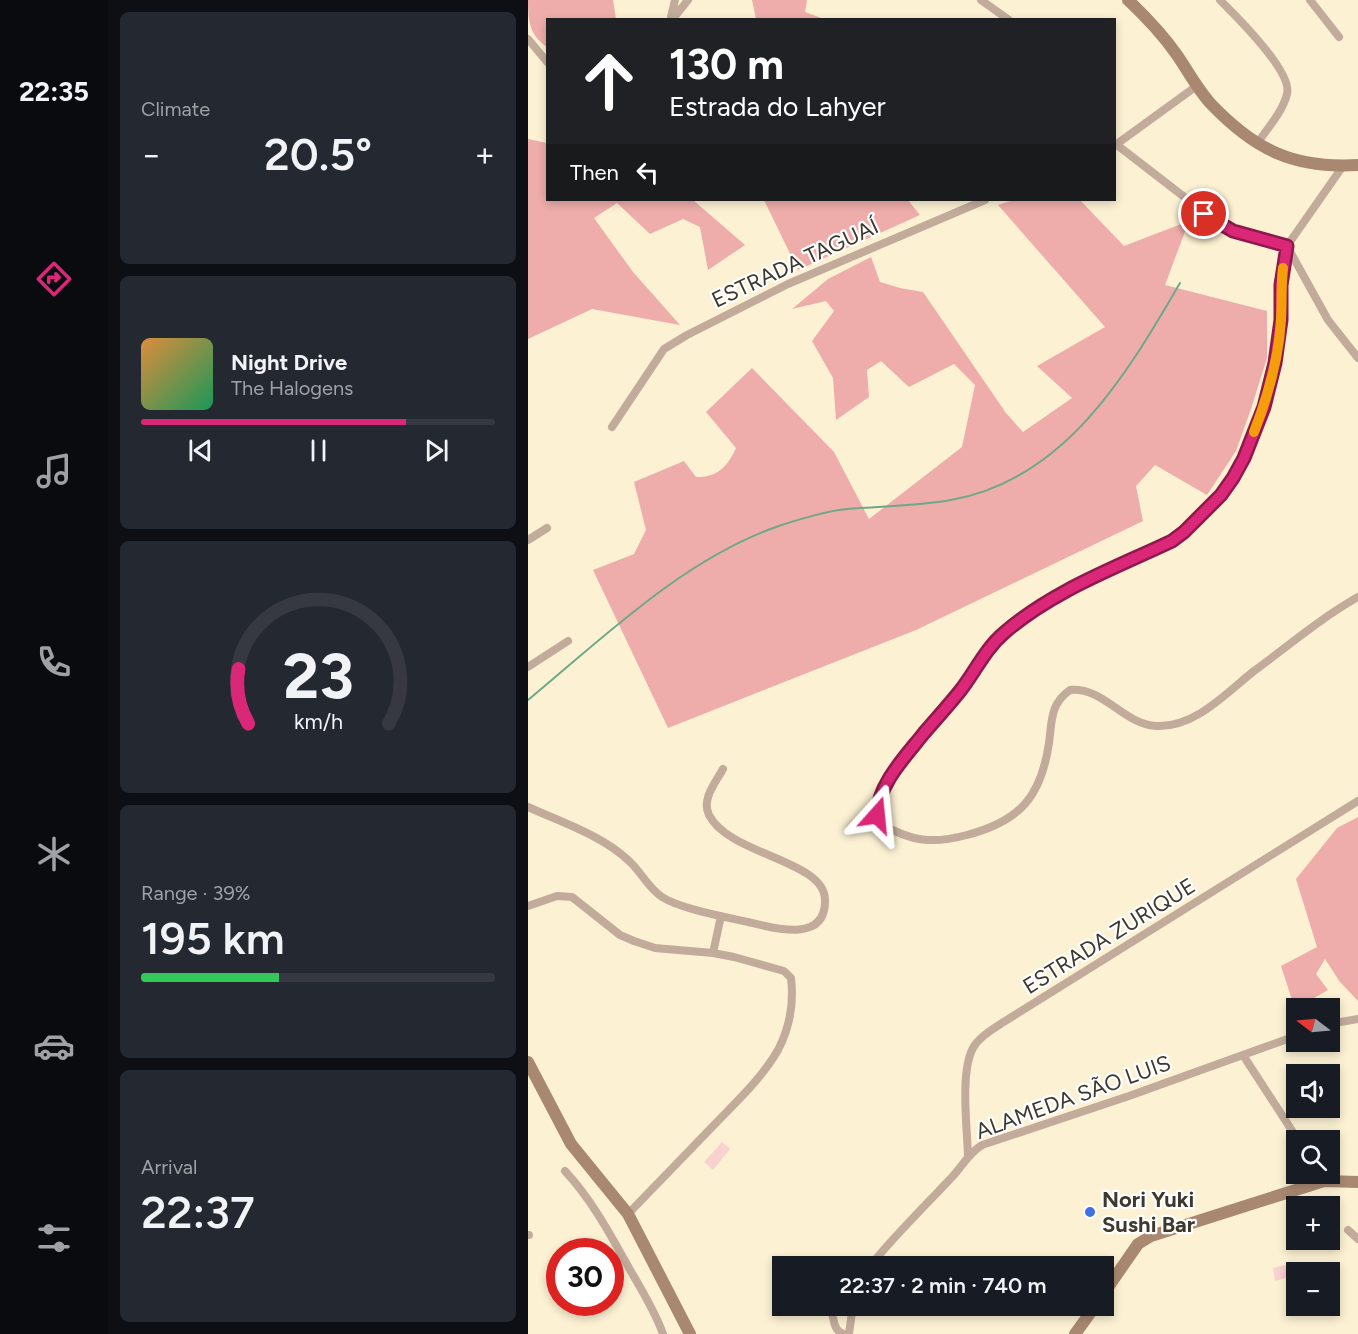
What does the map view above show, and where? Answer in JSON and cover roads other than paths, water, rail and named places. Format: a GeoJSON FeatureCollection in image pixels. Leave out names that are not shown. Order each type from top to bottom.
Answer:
{"type":"FeatureCollection","features":[{"type":"Feature","properties":{"kind":"main road"},"geometry":{"type":"LineString","coordinates":[[1128,0],[1146,17],[1176,53],[1210,103],[1238,129],[1280,156],[1298,162],[1315,165],[1358,165]]}},
{"type":"Feature","properties":{"kind":"main road"},"geometry":{"type":"LineString","coordinates":[[528,1062],[571,1144],[628,1214],[690,1334]]}},
{"type":"Feature","properties":{"kind":"main road"},"geometry":{"type":"LineString","coordinates":[[1340,1180],[1358,1182]]}},
{"type":"Feature","properties":{"kind":"main road"},"geometry":{"type":"LineString","coordinates":[[1114,1279],[1138,1244],[1151,1236],[1301,1184]]}},
{"type":"Feature","properties":{"kind":"main road"},"geometry":{"type":"LineString","coordinates":[[1076,1334],[1088,1316]]}},
{"type":"Feature","properties":{"kind":"street"},"geometry":{"type":"LineString","coordinates":[[671,18],[675,0]]}},
{"type":"Feature","properties":{"kind":"street"},"geometry":{"type":"LineString","coordinates":[[673,18],[688,0]]}},
{"type":"Feature","properties":{"kind":"street"},"geometry":{"type":"LineString","coordinates":[[981,0],[1006,18]]}},
{"type":"Feature","properties":{"kind":"street"},"geometry":{"type":"LineString","coordinates":[[1220,0],[1255,36],[1287,80],[1287,95],[1258,142]]}},
{"type":"Feature","properties":{"kind":"street"},"geometry":{"type":"LineString","coordinates":[[1310,0],[1339,37]]}},
{"type":"Feature","properties":{"kind":"street"},"geometry":{"type":"LineString","coordinates":[[528,39],[546,61]]}},
{"type":"Feature","properties":{"kind":"street"},"geometry":{"type":"LineString","coordinates":[[1198,85],[1116,146],[1218,223],[1240,233],[1287,246],[1328,320],[1358,358]]}},
{"type":"Feature","properties":{"kind":"street"},"geometry":{"type":"LineString","coordinates":[[1343,166],[1287,246],[1281,285],[1281,320],[1275,363],[1264,407],[1244,458],[1233,478],[1221,495],[1172,541],[1061,594],[1003,634],[960,691],[896,768],[877,806],[880,824],[908,837],[937,841],[994,828],[1017,813],[1032,796],[1047,754],[1051,716],[1055,705],[1070,690],[1084,690],[1095,694],[1142,723],[1170,725],[1187,720],[1206,709],[1311,629],[1358,597]]}},
{"type":"Feature","properties":{"kind":"street","name":"ESTRADA TAGUAÍ"},"geometry":{"type":"LineString","coordinates":[[612,427],[664,349],[788,284],[983,201]]}},
{"type":"Feature","properties":{"kind":"street"},"geometry":{"type":"LineString","coordinates":[[528,540],[547,528]]}},
{"type":"Feature","properties":{"kind":"street"},"geometry":{"type":"LineString","coordinates":[[528,667],[568,641]]}},
{"type":"Feature","properties":{"kind":"street"},"geometry":{"type":"LineString","coordinates":[[528,807],[616,850],[629,860],[659,895],[671,901],[721,916],[787,930],[806,929],[818,920],[824,909],[825,899],[822,886],[806,871],[746,846],[717,825],[709,814],[707,804],[710,793],[723,770]]}},
{"type":"Feature","properties":{"kind":"street","name":"ESTRADA ZURIQUE"},"geometry":{"type":"LineString","coordinates":[[968,1155],[965,1088],[971,1053],[980,1039],[1002,1023],[1358,801]]}},
{"type":"Feature","properties":{"kind":"street"},"geometry":{"type":"LineString","coordinates":[[528,906],[557,896],[572,897],[620,935],[634,941],[655,948],[713,953],[765,965],[784,971],[790,976],[793,1006],[778,1050],[755,1082],[628,1214]]}},
{"type":"Feature","properties":{"kind":"street"},"geometry":{"type":"LineString","coordinates":[[713,953],[721,916]]}},
{"type":"Feature","properties":{"kind":"street"},"geometry":{"type":"LineString","coordinates":[[1340,1022],[1358,1019]]}},
{"type":"Feature","properties":{"kind":"street","name":"ALAMEDA SÃO LUIS"},"geometry":{"type":"LineString","coordinates":[[879,1256],[955,1174],[968,1155],[982,1144],[1129,1096],[1286,1040]]}},
{"type":"Feature","properties":{"kind":"street"},"geometry":{"type":"LineString","coordinates":[[1243,1055],[1292,1130]]}},
{"type":"Feature","properties":{"kind":"street"},"geometry":{"type":"LineString","coordinates":[[565,1171],[596,1209],[649,1303],[663,1334]]}},
{"type":"Feature","properties":{"kind":"street"},"geometry":{"type":"LineString","coordinates":[[1348,1230],[1358,1239]]}},
{"type":"Feature","properties":{"kind":"street"},"geometry":{"type":"LineString","coordinates":[[833,1316],[836,1328],[844,1334]]}},
{"type":"Feature","properties":{"kind":"street"},"geometry":{"type":"LineString","coordinates":[[849,1334],[851,1316]]}},
{"type":"Feature","properties":{"kind":"waterway"},"geometry":{"type":"LineString","coordinates":[[528,700],[646,602],[709,559],[742,541],[783,525],[831,511],[951,500],[991,489],[1027,470],[1060,447],[1088,418],[1138,352],[1180,283]]}},
{"type":"Feature","properties":{"kind":"place","name":"Nori Yuki Sushi Bar"},"geometry":{"type":"Point","coordinates":[1090,1212]}}]}
